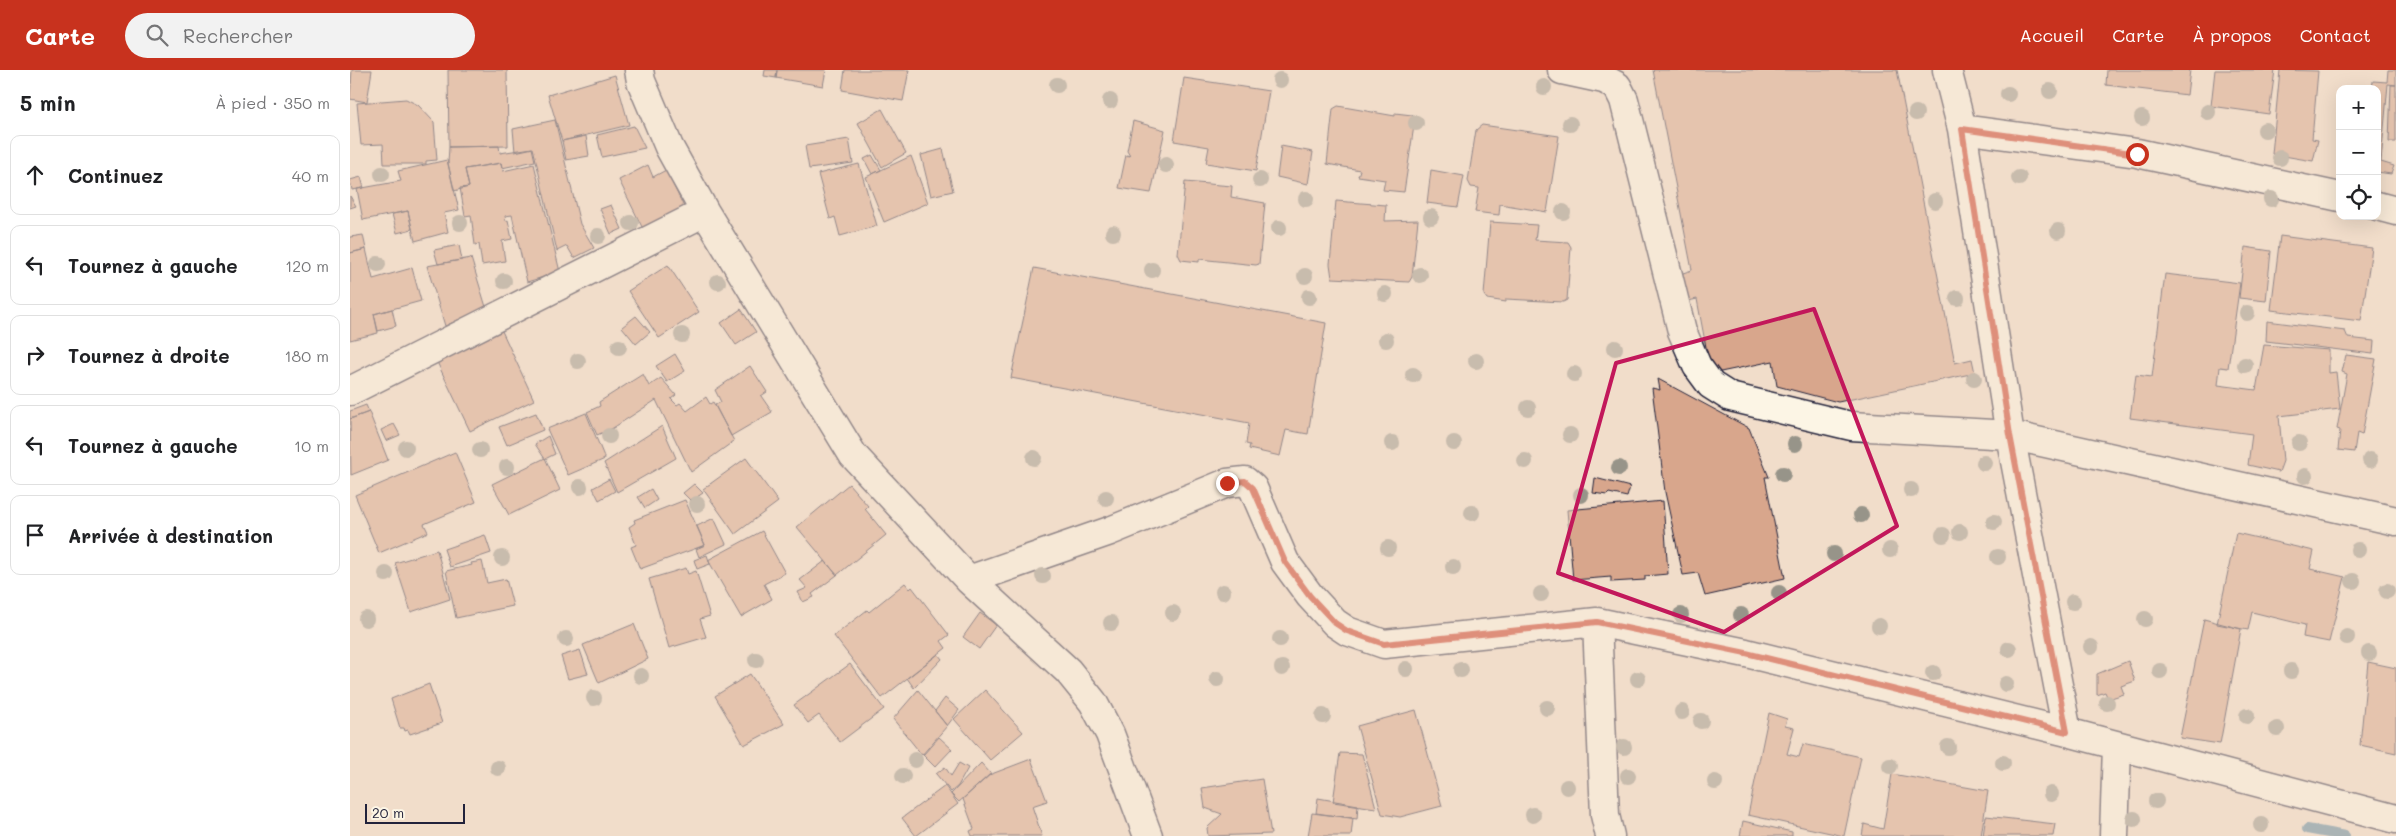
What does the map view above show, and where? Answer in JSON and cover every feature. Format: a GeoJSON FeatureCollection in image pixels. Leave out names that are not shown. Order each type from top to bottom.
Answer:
{"type":"FeatureCollection","features":[{"type":"Feature","properties":{"kind":"street"},"geometry":{"type":"LineString","coordinates":[[639,70],[641,81],[669,147],[705,212],[853,454],[969,580],[1068,671],[1094,702],[1110,734],[1148,836]]}},
{"type":"Feature","properties":{"kind":"street"},"geometry":{"type":"LineString","coordinates":[[1562,70],[1604,79],[1617,86],[1624,100],[1682,331],[1697,366],[1711,385],[1730,397],[1851,426],[2010,435],[2396,521]]}},
{"type":"Feature","properties":{"kind":"street"},"geometry":{"type":"LineString","coordinates":[[1947,70],[1962,129],[2010,435],[2067,732]]}},
{"type":"Feature","properties":{"kind":"street"},"geometry":{"type":"LineString","coordinates":[[1962,129],[2137,154],[2336,196]]}},
{"type":"Feature","properties":{"kind":"street"},"geometry":{"type":"LineString","coordinates":[[2381,207],[2396,210]]}},
{"type":"Feature","properties":{"kind":"street"},"geometry":{"type":"LineString","coordinates":[[350,391],[705,212]]}},
{"type":"Feature","properties":{"kind":"street"},"geometry":{"type":"LineString","coordinates":[[969,580],[1110,531],[1227,483],[1245,481],[1253,488],[1285,562],[1310,596],[1335,623],[1347,631],[1384,644],[1597,622],[1746,653],[2067,732],[2396,819]]}},
{"type":"Feature","properties":{"kind":"street"},"geometry":{"type":"LineString","coordinates":[[1597,622],[1605,815],[1610,836]]}},
{"type":"Feature","properties":{"kind":"street"},"geometry":{"type":"LineString","coordinates":[[2114,836],[2117,746]]}},
{"type":"Feature","properties":{"kind":"highlighted area"},"geometry":{"type":"Polygon","coordinates":[[[1814,309],[1897,526],[1724,632],[1558,573],[1616,363],[1814,309]]]}},
{"type":"Feature","properties":{"kind":"building"},"geometry":{"type":"Polygon","coordinates":[[[352,70],[372,70],[367,102],[350,99],[352,70]]]}},
{"type":"Feature","properties":{"kind":"building"},"geometry":{"type":"Polygon","coordinates":[[[448,70],[507,70],[508,146],[449,147],[448,70]]]}},
{"type":"Feature","properties":{"kind":"building"},"geometry":{"type":"Polygon","coordinates":[[[765,70],[777,70],[776,78],[764,76],[765,70]]]}},
{"type":"Feature","properties":{"kind":"building"},"geometry":{"type":"Polygon","coordinates":[[[777,70],[826,70],[823,86],[776,78],[777,70]]]}},
{"type":"Feature","properties":{"kind":"building"},"geometry":{"type":"Polygon","coordinates":[[[845,70],[909,70],[903,101],[842,90],[845,70]]]}},
{"type":"Feature","properties":{"kind":"building"},"geometry":{"type":"Polygon","coordinates":[[[1653,70],[1897,70],[1955,363],[1972,359],[1975,373],[1838,402],[1777,386],[1773,361],[1711,374],[1697,299],[1684,302],[1677,275],[1692,270],[1653,70]]]}},
{"type":"Feature","properties":{"kind":"building"},"geometry":{"type":"Polygon","coordinates":[[[2107,70],[2190,70],[2187,95],[2106,85],[2107,70]]]}},
{"type":"Feature","properties":{"kind":"building"},"geometry":{"type":"Polygon","coordinates":[[[2215,70],[2275,70],[2269,114],[2211,106],[2215,70]]]}},
{"type":"Feature","properties":{"kind":"building"},"geometry":{"type":"Polygon","coordinates":[[[2280,70],[2318,71],[2312,139],[2318,140],[2313,161],[2272,154],[2280,70]]]}},
{"type":"Feature","properties":{"kind":"building"},"geometry":{"type":"Polygon","coordinates":[[[2388,70],[2396,70],[2396,85],[2388,84],[2381,162],[2381,85],[2372,85],[2373,81],[2387,82],[2388,70]]]}},
{"type":"Feature","properties":{"kind":"building"},"geometry":{"type":"Polygon","coordinates":[[[615,75],[629,125],[562,141],[548,95],[615,75]]]}},
{"type":"Feature","properties":{"kind":"building"},"geometry":{"type":"Polygon","coordinates":[[[1184,78],[1269,91],[1256,171],[1206,163],[1209,147],[1174,141],[1184,78]]]}},
{"type":"Feature","properties":{"kind":"building"},"geometry":{"type":"Polygon","coordinates":[[[2391,85],[2396,85],[2396,142],[2389,142],[2391,85]]]}},
{"type":"Feature","properties":{"kind":"building"},"geometry":{"type":"Polygon","coordinates":[[[406,99],[418,105],[434,122],[437,160],[426,161],[426,164],[384,164],[383,144],[361,145],[357,103],[406,99]]]}},
{"type":"Feature","properties":{"kind":"building"},"geometry":{"type":"Polygon","coordinates":[[[1338,106],[1395,116],[1395,113],[1412,115],[1415,119],[1404,192],[1383,190],[1385,180],[1358,176],[1360,170],[1327,164],[1333,109],[1338,106]]]}},
{"type":"Feature","properties":{"kind":"building"},"geometry":{"type":"Polygon","coordinates":[[[882,109],[906,153],[882,167],[858,123],[882,109]]]}},
{"type":"Feature","properties":{"kind":"building"},"geometry":{"type":"Polygon","coordinates":[[[555,120],[580,224],[594,248],[574,258],[567,246],[557,251],[533,148],[515,152],[513,129],[555,120]]]}},
{"type":"Feature","properties":{"kind":"building"},"geometry":{"type":"Polygon","coordinates":[[[1133,121],[1165,130],[1151,193],[1119,188],[1126,155],[1130,156],[1127,151],[1133,121]]]}},
{"type":"Feature","properties":{"kind":"building"},"geometry":{"type":"Polygon","coordinates":[[[1482,125],[1559,136],[1547,212],[1500,204],[1499,215],[1475,212],[1479,188],[1471,187],[1468,181],[1476,130],[1482,125]]]}},
{"type":"Feature","properties":{"kind":"building"},"geometry":{"type":"Polygon","coordinates":[[[634,126],[645,148],[602,157],[597,135],[634,126]]]}},
{"type":"Feature","properties":{"kind":"building"},"geometry":{"type":"Polygon","coordinates":[[[586,136],[589,156],[566,160],[562,141],[586,136]]]}},
{"type":"Feature","properties":{"kind":"building"},"geometry":{"type":"Polygon","coordinates":[[[849,139],[853,163],[809,169],[805,146],[849,139]]]}},
{"type":"Feature","properties":{"kind":"building"},"geometry":{"type":"Polygon","coordinates":[[[499,146],[500,153],[532,148],[535,161],[502,168],[501,163],[465,169],[469,187],[454,191],[448,163],[449,147],[499,146]]]}},
{"type":"Feature","properties":{"kind":"building"},"geometry":{"type":"Polygon","coordinates":[[[1281,146],[1313,152],[1308,184],[1277,177],[1281,146]]]}},
{"type":"Feature","properties":{"kind":"building"},"geometry":{"type":"Polygon","coordinates":[[[943,149],[953,191],[931,196],[921,155],[943,149]]]}},
{"type":"Feature","properties":{"kind":"building"},"geometry":{"type":"Polygon","coordinates":[[[872,155],[881,170],[872,174],[864,159],[872,155]]]}},
{"type":"Feature","properties":{"kind":"building"},"geometry":{"type":"Polygon","coordinates":[[[911,156],[928,203],[884,222],[866,177],[911,156]]]}},
{"type":"Feature","properties":{"kind":"building"},"geometry":{"type":"Polygon","coordinates":[[[447,160],[459,210],[444,213],[448,232],[415,241],[408,211],[363,220],[357,189],[401,181],[398,171],[447,160]]]}},
{"type":"Feature","properties":{"kind":"building"},"geometry":{"type":"Polygon","coordinates":[[[2381,162],[2394,166],[2391,174],[2381,173],[2381,162]]]}},
{"type":"Feature","properties":{"kind":"building"},"geometry":{"type":"Polygon","coordinates":[[[501,163],[503,171],[534,164],[560,272],[527,282],[512,215],[505,216],[506,221],[508,220],[512,239],[502,241],[505,261],[482,265],[479,244],[475,245],[471,215],[465,216],[460,188],[469,187],[465,169],[501,163]]]}},
{"type":"Feature","properties":{"kind":"building"},"geometry":{"type":"Polygon","coordinates":[[[859,164],[877,226],[840,236],[835,217],[830,219],[818,174],[859,164]]]}},
{"type":"Feature","properties":{"kind":"building"},"geometry":{"type":"Polygon","coordinates":[[[648,165],[653,177],[666,170],[684,207],[643,229],[619,180],[648,165]]]}},
{"type":"Feature","properties":{"kind":"building"},"geometry":{"type":"Polygon","coordinates":[[[1431,170],[1464,176],[1458,207],[1427,203],[1431,170]]]}},
{"type":"Feature","properties":{"kind":"building"},"geometry":{"type":"Polygon","coordinates":[[[361,177],[364,188],[352,190],[350,180],[361,177]]]}},
{"type":"Feature","properties":{"kind":"building"},"geometry":{"type":"Polygon","coordinates":[[[1185,182],[1232,186],[1231,197],[1265,203],[1259,264],[1199,259],[1199,262],[1181,260],[1178,254],[1185,182]]]}},
{"type":"Feature","properties":{"kind":"building"},"geometry":{"type":"Polygon","coordinates":[[[350,196],[356,206],[350,208],[350,196]]]}},
{"type":"Feature","properties":{"kind":"building"},"geometry":{"type":"Polygon","coordinates":[[[1336,201],[1386,205],[1385,221],[1418,220],[1412,277],[1409,282],[1332,278],[1330,264],[1336,201]]]}},
{"type":"Feature","properties":{"kind":"building"},"geometry":{"type":"Polygon","coordinates":[[[611,205],[622,229],[611,234],[600,209],[611,205]]]}},
{"type":"Feature","properties":{"kind":"building"},"geometry":{"type":"Polygon","coordinates":[[[408,211],[412,229],[397,233],[392,214],[408,211]]]}},
{"type":"Feature","properties":{"kind":"building"},"geometry":{"type":"Polygon","coordinates":[[[1490,222],[1537,225],[1535,240],[1568,242],[1571,247],[1567,300],[1563,302],[1506,299],[1506,302],[1487,299],[1484,295],[1490,222]]]}},
{"type":"Feature","properties":{"kind":"building"},"geometry":{"type":"Polygon","coordinates":[[[363,235],[366,249],[350,253],[350,237],[363,235]]]}},
{"type":"Feature","properties":{"kind":"building"},"geometry":{"type":"Polygon","coordinates":[[[2280,236],[2372,248],[2361,321],[2271,310],[2280,236]]]}},
{"type":"Feature","properties":{"kind":"building"},"geometry":{"type":"Polygon","coordinates":[[[459,245],[462,260],[438,264],[434,250],[459,245]]]}},
{"type":"Feature","properties":{"kind":"building"},"geometry":{"type":"Polygon","coordinates":[[[2245,247],[2271,251],[2266,301],[2239,298],[2245,247]]]}},
{"type":"Feature","properties":{"kind":"building"},"geometry":{"type":"Polygon","coordinates":[[[366,249],[373,279],[412,268],[421,301],[374,314],[378,333],[350,340],[350,253],[366,249]]]}},
{"type":"Feature","properties":{"kind":"building"},"geometry":{"type":"Polygon","coordinates":[[[471,258],[486,307],[445,326],[427,266],[471,258]]]}},
{"type":"Feature","properties":{"kind":"building"},"geometry":{"type":"Polygon","coordinates":[[[668,265],[699,312],[659,338],[628,291],[668,265]]]}},
{"type":"Feature","properties":{"kind":"building"},"geometry":{"type":"Polygon","coordinates":[[[1034,268],[1326,323],[1308,434],[1286,430],[1280,456],[1249,449],[1250,445],[1246,444],[1249,423],[1011,378],[1034,268]]]}},
{"type":"Feature","properties":{"kind":"building"},"geometry":{"type":"Polygon","coordinates":[[[2165,274],[2240,283],[2228,368],[2220,367],[2218,385],[2256,390],[2264,345],[2329,350],[2329,373],[2336,372],[2340,409],[2279,416],[2283,461],[2279,472],[2248,465],[2252,434],[2130,418],[2136,375],[2152,377],[2165,274]]]}},
{"type":"Feature","properties":{"kind":"building"},"geometry":{"type":"Polygon","coordinates":[[[392,309],[396,326],[378,331],[374,314],[392,309]]]}},
{"type":"Feature","properties":{"kind":"building"},"geometry":{"type":"Polygon","coordinates":[[[741,309],[756,332],[736,345],[721,323],[741,309]]]}},
{"type":"Feature","properties":{"kind":"building"},"geometry":{"type":"Polygon","coordinates":[[[636,316],[650,332],[636,344],[622,327],[636,316]]]}},
{"type":"Feature","properties":{"kind":"building"},"geometry":{"type":"Polygon","coordinates":[[[2267,321],[2345,331],[2348,338],[2374,341],[2373,354],[2266,341],[2267,321]]]}},
{"type":"Feature","properties":{"kind":"building"},"geometry":{"type":"Polygon","coordinates":[[[502,331],[534,400],[470,431],[437,362],[502,331]]]}},
{"type":"Feature","properties":{"kind":"building"},"geometry":{"type":"Polygon","coordinates":[[[675,354],[685,371],[667,382],[656,366],[675,354]]]}},
{"type":"Feature","properties":{"kind":"building"},"geometry":{"type":"Polygon","coordinates":[[[2346,355],[2376,359],[2362,435],[2357,433],[2354,452],[2338,450],[2340,430],[2337,429],[2347,374],[2342,372],[2346,355]]]}},
{"type":"Feature","properties":{"kind":"building"},"geometry":{"type":"Polygon","coordinates":[[[750,366],[767,392],[761,396],[772,412],[731,436],[715,405],[721,402],[715,390],[750,366]]]}},
{"type":"Feature","properties":{"kind":"building"},"geometry":{"type":"Polygon","coordinates":[[[643,374],[649,386],[661,378],[676,395],[671,399],[677,405],[680,403],[687,411],[706,397],[710,404],[713,402],[734,441],[691,472],[656,400],[613,428],[597,435],[587,412],[600,406],[599,402],[643,374]]]}},
{"type":"Feature","properties":{"kind":"building"},"geometry":{"type":"Polygon","coordinates":[[[1658,379],[1749,428],[1769,477],[1765,477],[1785,578],[1705,596],[1698,573],[1683,575],[1665,492],[1652,388],[1660,390],[1658,379]]]}},
{"type":"Feature","properties":{"kind":"building"},"geometry":{"type":"Polygon","coordinates":[[[366,405],[369,412],[350,419],[350,411],[366,405]]]}},
{"type":"Feature","properties":{"kind":"building"},"geometry":{"type":"Polygon","coordinates":[[[369,412],[388,460],[351,475],[350,419],[369,412]]]}},
{"type":"Feature","properties":{"kind":"building"},"geometry":{"type":"Polygon","coordinates":[[[536,413],[543,430],[507,445],[499,427],[536,413]]]}},
{"type":"Feature","properties":{"kind":"building"},"geometry":{"type":"Polygon","coordinates":[[[586,413],[605,459],[568,475],[547,429],[586,413]]]}},
{"type":"Feature","properties":{"kind":"building"},"geometry":{"type":"Polygon","coordinates":[[[394,424],[400,435],[386,441],[381,430],[394,424]]]}},
{"type":"Feature","properties":{"kind":"building"},"geometry":{"type":"Polygon","coordinates":[[[662,426],[676,458],[617,492],[604,463],[662,426]]]}},
{"type":"Feature","properties":{"kind":"building"},"geometry":{"type":"Polygon","coordinates":[[[548,436],[555,454],[545,459],[535,444],[548,436]]]}},
{"type":"Feature","properties":{"kind":"building"},"geometry":{"type":"Polygon","coordinates":[[[455,452],[476,502],[424,524],[428,532],[379,553],[355,495],[455,452]]]}},
{"type":"Feature","properties":{"kind":"building"},"geometry":{"type":"Polygon","coordinates":[[[545,458],[560,490],[509,515],[492,484],[545,458]]]}},
{"type":"Feature","properties":{"kind":"building"},"geometry":{"type":"Polygon","coordinates":[[[746,458],[778,502],[735,534],[703,489],[746,458]]]}},
{"type":"Feature","properties":{"kind":"building"},"geometry":{"type":"Polygon","coordinates":[[[1595,478],[1630,487],[1627,497],[1609,493],[1607,495],[1593,493],[1595,478]]]}},
{"type":"Feature","properties":{"kind":"building"},"geometry":{"type":"Polygon","coordinates":[[[609,479],[615,491],[599,500],[593,488],[609,479]]]}},
{"type":"Feature","properties":{"kind":"building"},"geometry":{"type":"Polygon","coordinates":[[[694,484],[703,493],[691,501],[683,493],[694,484]]]}},
{"type":"Feature","properties":{"kind":"building"},"geometry":{"type":"Polygon","coordinates":[[[849,484],[868,506],[865,509],[886,535],[837,575],[797,527],[849,484]]]}},
{"type":"Feature","properties":{"kind":"building"},"geometry":{"type":"Polygon","coordinates":[[[651,489],[657,500],[645,508],[638,497],[651,489]]]}},
{"type":"Feature","properties":{"kind":"building"},"geometry":{"type":"Polygon","coordinates":[[[685,500],[705,545],[640,569],[631,547],[636,545],[629,527],[635,523],[634,520],[685,500]]]}},
{"type":"Feature","properties":{"kind":"building"},"geometry":{"type":"Polygon","coordinates":[[[1663,501],[1668,574],[1645,576],[1645,580],[1611,582],[1611,577],[1573,580],[1567,510],[1663,501]]]}},
{"type":"Feature","properties":{"kind":"building"},"geometry":{"type":"Polygon","coordinates":[[[714,518],[726,544],[699,557],[696,549],[705,545],[697,526],[714,518]]]}},
{"type":"Feature","properties":{"kind":"building"},"geometry":{"type":"Polygon","coordinates":[[[762,531],[785,573],[764,584],[772,599],[741,617],[708,560],[762,531]]]}},
{"type":"Feature","properties":{"kind":"building"},"geometry":{"type":"Polygon","coordinates":[[[2236,533],[2314,551],[2310,569],[2345,577],[2329,642],[2303,637],[2305,625],[2252,612],[2248,630],[2217,624],[2236,533]]]}},
{"type":"Feature","properties":{"kind":"building"},"geometry":{"type":"Polygon","coordinates":[[[485,535],[491,553],[450,567],[444,549],[485,535]]]}},
{"type":"Feature","properties":{"kind":"building"},"geometry":{"type":"Polygon","coordinates":[[[437,550],[450,599],[411,612],[395,563],[437,550]]]}},
{"type":"Feature","properties":{"kind":"building"},"geometry":{"type":"Polygon","coordinates":[[[707,555],[710,564],[697,569],[694,560],[707,555]]]}},
{"type":"Feature","properties":{"kind":"building"},"geometry":{"type":"Polygon","coordinates":[[[482,561],[487,583],[506,579],[513,606],[456,618],[446,571],[482,561]]]}},
{"type":"Feature","properties":{"kind":"building"},"geometry":{"type":"Polygon","coordinates":[[[825,561],[837,575],[812,594],[814,597],[803,602],[798,592],[807,588],[800,580],[825,561]]]}},
{"type":"Feature","properties":{"kind":"building"},"geometry":{"type":"Polygon","coordinates":[[[686,568],[688,574],[696,571],[710,616],[700,619],[706,637],[669,648],[649,579],[686,568]]]}},
{"type":"Feature","properties":{"kind":"building"},"geometry":{"type":"Polygon","coordinates":[[[905,583],[910,589],[912,587],[949,635],[941,641],[946,648],[882,698],[834,636],[867,610],[869,612],[905,583]]]}},
{"type":"Feature","properties":{"kind":"building"},"geometry":{"type":"Polygon","coordinates":[[[980,613],[996,625],[979,649],[963,637],[980,613]]]}},
{"type":"Feature","properties":{"kind":"building"},"geometry":{"type":"Polygon","coordinates":[[[2204,619],[2241,629],[2220,744],[2180,738],[2204,619]]]}},
{"type":"Feature","properties":{"kind":"building"},"geometry":{"type":"Polygon","coordinates":[[[634,624],[648,659],[599,683],[583,645],[634,624]]]}},
{"type":"Feature","properties":{"kind":"building"},"geometry":{"type":"Polygon","coordinates":[[[580,650],[588,674],[568,679],[561,656],[580,650]]]}},
{"type":"Feature","properties":{"kind":"building"},"geometry":{"type":"Polygon","coordinates":[[[938,654],[942,659],[914,688],[907,678],[938,654]]]}},
{"type":"Feature","properties":{"kind":"building"},"geometry":{"type":"Polygon","coordinates":[[[2128,661],[2135,681],[2121,686],[2124,694],[2108,699],[2105,692],[2097,695],[2097,674],[2128,661]]]}},
{"type":"Feature","properties":{"kind":"building"},"geometry":{"type":"Polygon","coordinates":[[[2368,662],[2396,668],[2396,753],[2360,745],[2368,662]]]}},
{"type":"Feature","properties":{"kind":"building"},"geometry":{"type":"Polygon","coordinates":[[[850,664],[884,709],[840,742],[819,715],[808,723],[794,705],[850,664]]]}},
{"type":"Feature","properties":{"kind":"building"},"geometry":{"type":"Polygon","coordinates":[[[750,674],[784,724],[744,745],[715,696],[750,674]]]}},
{"type":"Feature","properties":{"kind":"building"},"geometry":{"type":"Polygon","coordinates":[[[429,684],[442,723],[410,734],[408,730],[405,731],[404,728],[400,728],[391,699],[429,684]]]}},
{"type":"Feature","properties":{"kind":"building"},"geometry":{"type":"Polygon","coordinates":[[[918,690],[947,726],[922,755],[893,719],[918,690]]]}},
{"type":"Feature","properties":{"kind":"building"},"geometry":{"type":"Polygon","coordinates":[[[985,690],[1023,732],[990,760],[954,719],[985,690]]]}},
{"type":"Feature","properties":{"kind":"building"},"geometry":{"type":"Polygon","coordinates":[[[945,698],[959,710],[947,726],[935,711],[945,698]]]}},
{"type":"Feature","properties":{"kind":"building"},"geometry":{"type":"Polygon","coordinates":[[[1416,710],[1442,806],[1400,817],[1382,814],[1357,726],[1416,710]]]}},
{"type":"Feature","properties":{"kind":"building"},"geometry":{"type":"Polygon","coordinates":[[[1769,713],[1787,719],[1785,726],[1794,728],[1787,754],[1799,757],[1803,744],[1861,757],[1844,836],[1748,815],[1769,713]]]}},
{"type":"Feature","properties":{"kind":"building"},"geometry":{"type":"Polygon","coordinates":[[[939,737],[952,749],[935,767],[923,755],[939,737]]]}},
{"type":"Feature","properties":{"kind":"building"},"geometry":{"type":"Polygon","coordinates":[[[1340,753],[1362,754],[1376,808],[1333,802],[1340,753]]]}},
{"type":"Feature","properties":{"kind":"building"},"geometry":{"type":"Polygon","coordinates":[[[1031,759],[1047,801],[1032,806],[1042,836],[972,836],[970,831],[974,829],[963,799],[989,775],[1031,759]]]}},
{"type":"Feature","properties":{"kind":"building"},"geometry":{"type":"Polygon","coordinates":[[[959,763],[968,768],[958,786],[951,792],[936,774],[945,767],[951,776],[959,763]]]}},
{"type":"Feature","properties":{"kind":"building"},"geometry":{"type":"Polygon","coordinates":[[[981,763],[991,774],[959,802],[951,794],[981,763]]]}},
{"type":"Feature","properties":{"kind":"building"},"geometry":{"type":"Polygon","coordinates":[[[1892,774],[1988,791],[1981,836],[1862,836],[1864,824],[1883,829],[1892,774]]]}},
{"type":"Feature","properties":{"kind":"building"},"geometry":{"type":"Polygon","coordinates":[[[1262,779],[1271,834],[1208,836],[1207,828],[1222,814],[1205,808],[1202,788],[1262,779]]]}},
{"type":"Feature","properties":{"kind":"building"},"geometry":{"type":"Polygon","coordinates":[[[945,786],[958,804],[916,836],[902,818],[945,786]]]}},
{"type":"Feature","properties":{"kind":"building"},"geometry":{"type":"Polygon","coordinates":[[[1318,798],[1358,805],[1357,819],[1316,813],[1318,798]]]}},
{"type":"Feature","properties":{"kind":"building"},"geometry":{"type":"Polygon","coordinates":[[[1312,813],[1353,818],[1351,836],[1308,836],[1312,813]]]}},
{"type":"Feature","properties":{"kind":"building"},"geometry":{"type":"Polygon","coordinates":[[[1986,816],[2055,824],[2053,836],[1983,836],[1986,816]]]}},
{"type":"Feature","properties":{"kind":"building"},"geometry":{"type":"Polygon","coordinates":[[[1743,821],[1792,832],[1792,836],[1740,836],[1743,821]]]}},
{"type":"Feature","properties":{"kind":"waterway"},"geometry":{"type":"LineString","coordinates":[[2307,829],[2345,836]]}},
{"type":"Feature","properties":{"kind":"route"},"geometry":{"type":"LineString","coordinates":[[1227,483],[1245,481],[1253,488],[1285,562],[1310,596],[1335,623],[1347,631],[1384,644],[1597,622],[1746,653],[2067,732],[2010,435],[1962,129],[2137,154]]}}]}
